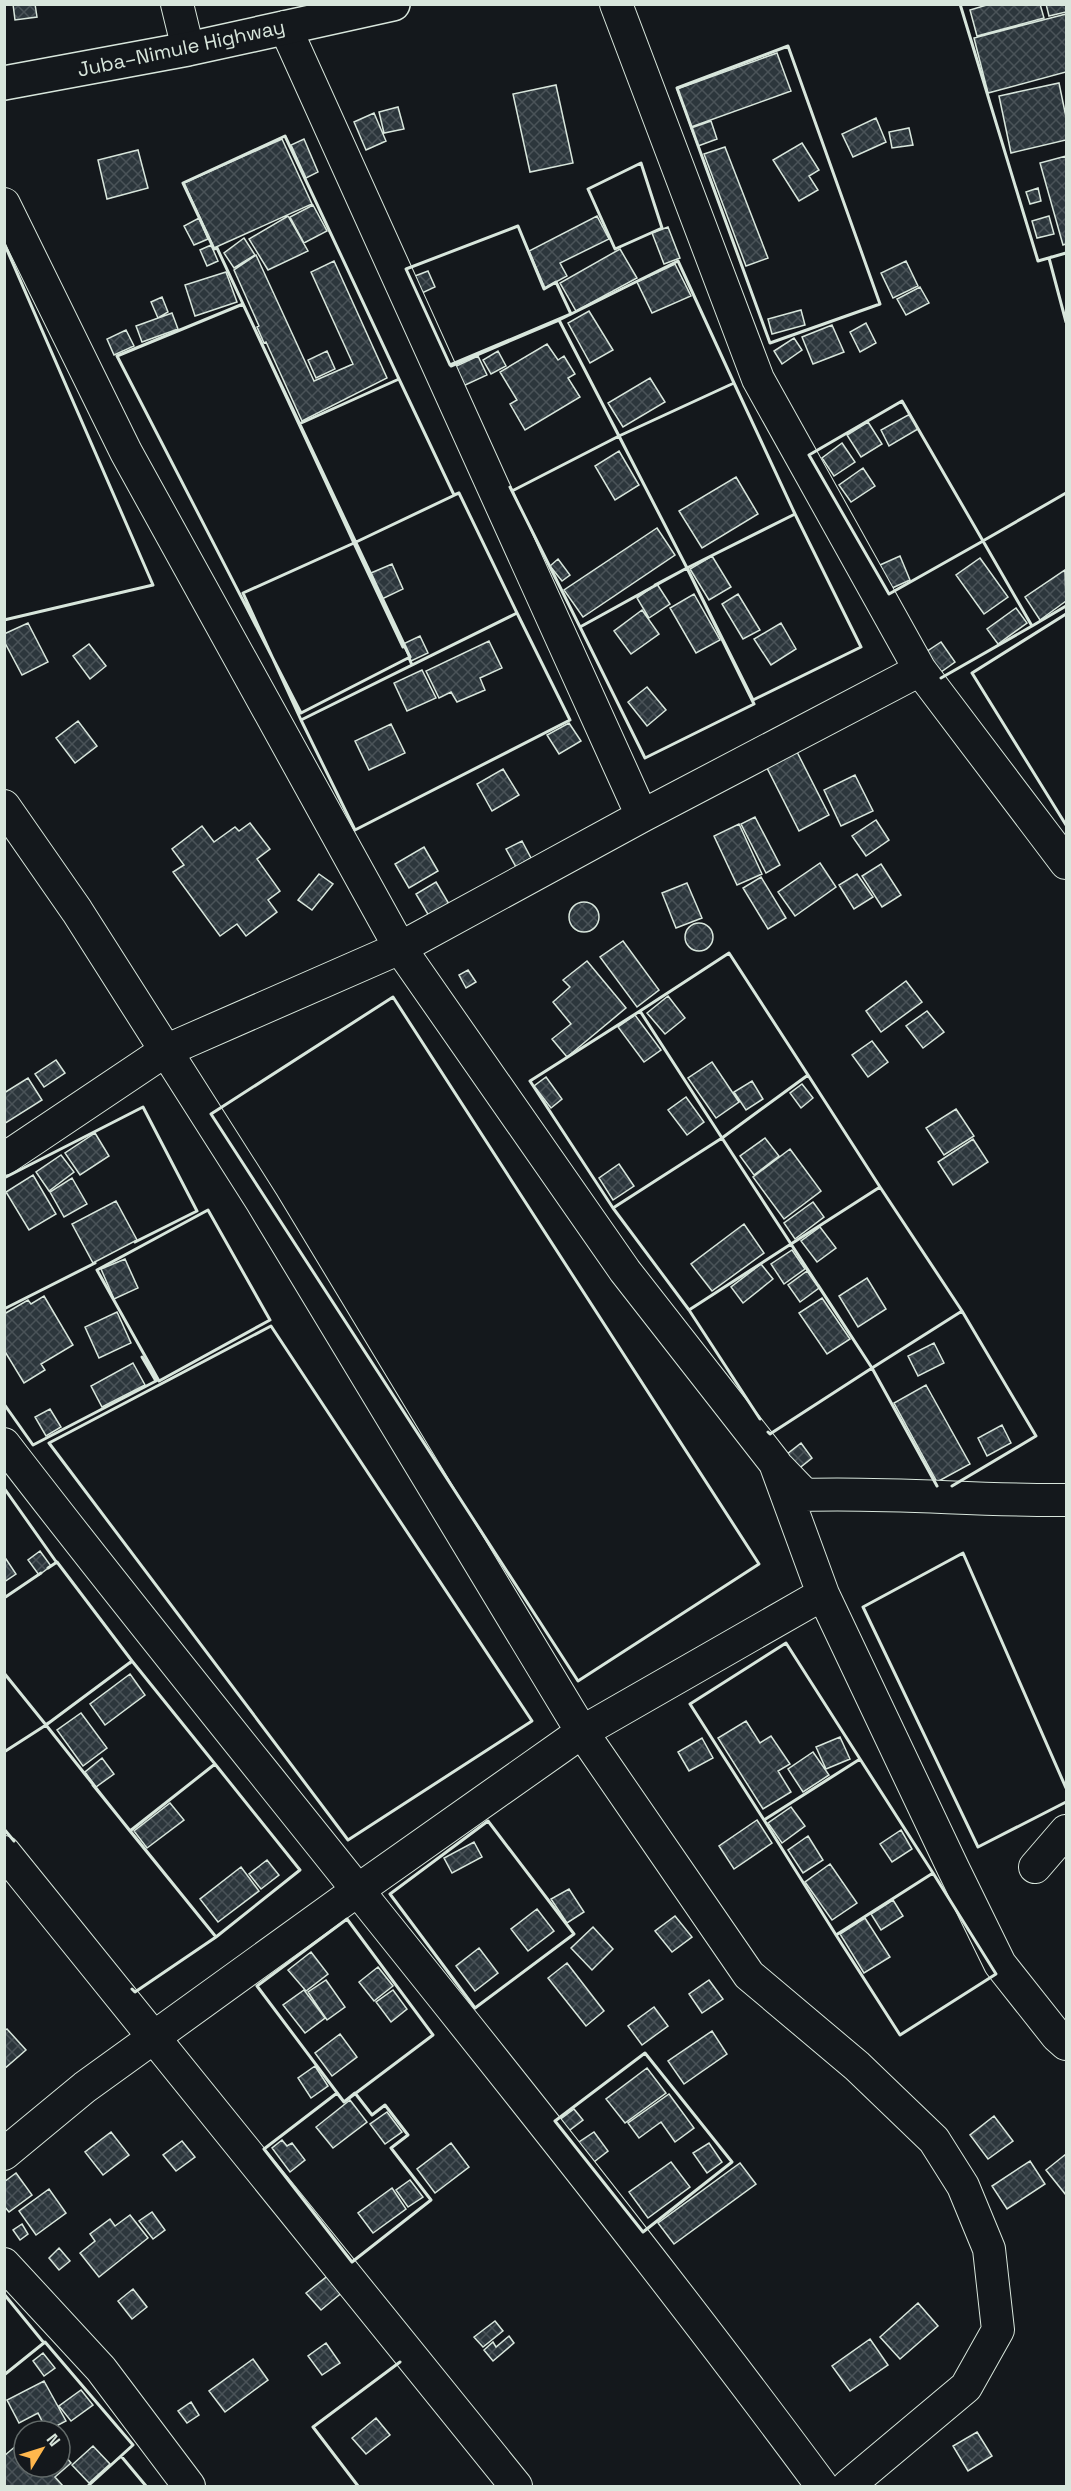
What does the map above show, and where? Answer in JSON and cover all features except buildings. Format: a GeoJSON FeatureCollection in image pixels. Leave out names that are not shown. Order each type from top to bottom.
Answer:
{"type":"FeatureCollection","features":[{"type":"Feature","properties":{"kind":"main road","name":"Juba–Nimule Highway"},"geometry":{"type":"LineString","coordinates":[[4,83],[188,49],[393,4]]}},
{"type":"Feature","properties":{"kind":"street"},"geometry":{"type":"LineString","coordinates":[[177,4],[188,49]]}},
{"type":"Feature","properties":{"kind":"street"},"geometry":{"type":"LineString","coordinates":[[616,4],[758,379],[920,670],[1066,863]]}},
{"type":"Feature","properties":{"kind":"street"},"geometry":{"type":"LineString","coordinates":[[285,27],[642,816]]}},
{"type":"Feature","properties":{"kind":"street"},"geometry":{"type":"LineString","coordinates":[[4,204],[126,452],[399,948],[626,1271],[774,1463],[805,1495],[861,1493],[996,1501],[1066,1500]]}},
{"type":"Feature","properties":{"kind":"street"},"geometry":{"type":"LineString","coordinates":[[4,1159],[165,1051],[399,948],[642,816],[920,670]]}},
{"type":"Feature","properties":{"kind":"street"},"geometry":{"type":"LineString","coordinates":[[4,806],[77,911],[262,1202],[582,1732],[749,1974],[857,2066],[934,2140],[963,2186],[989,2248],[998,2330],[966,2387],[824,2485],[703,2325],[86,1551],[4,1444]]}},
{"type":"Feature","properties":{"kind":"street"},"geometry":{"type":"LineString","coordinates":[[774,1463],[823,1594],[1000,1964],[1057,2036],[1066,2044]]}},
{"type":"Feature","properties":{"kind":"street"},"geometry":{"type":"LineString","coordinates":[[4,2154],[85,2087],[582,1732],[823,1594]]}},
{"type":"Feature","properties":{"kind":"street"},"geometry":{"type":"LineString","coordinates":[[1035,1867],[1066,1831]]}},
{"type":"Feature","properties":{"kind":"street"},"geometry":{"type":"LineString","coordinates":[[4,1852],[516,2487]]}},
{"type":"Feature","properties":{"kind":"street"},"geometry":{"type":"LineString","coordinates":[[4,2264],[101,2369],[189,2487]]}},
{"type":"Feature","properties":{"kind":"wall"},"geometry":{"type":"LineString","coordinates":[[960,4],[1038,261],[1066,253]]}},
{"type":"Feature","properties":{"kind":"wall"},"geometry":{"type":"LineString","coordinates":[[788,46],[880,304],[770,343],[677,88],[788,46]]}},
{"type":"Feature","properties":{"kind":"wall"},"geometry":{"type":"LineString","coordinates":[[285,136],[399,379],[299,424],[217,248],[214,249],[183,183],[285,136]]}},
{"type":"Feature","properties":{"kind":"wall"},"geometry":{"type":"LineString","coordinates":[[641,163],[662,228],[615,249],[588,189],[641,163]]}},
{"type":"Feature","properties":{"kind":"wall"},"geometry":{"type":"LineString","coordinates":[[518,226],[544,289],[556,282],[571,314],[450,365],[406,269],[518,226]]}},
{"type":"Feature","properties":{"kind":"wall"},"geometry":{"type":"LineString","coordinates":[[4,243],[153,585],[4,620]]}},
{"type":"Feature","properties":{"kind":"wall"},"geometry":{"type":"LineString","coordinates":[[1051,257],[1049,258],[1066,322]]}},
{"type":"Feature","properties":{"kind":"wall"},"geometry":{"type":"LineString","coordinates":[[678,261],[734,383],[619,436],[559,320],[678,261]]}},
{"type":"Feature","properties":{"kind":"wall"},"geometry":{"type":"LineString","coordinates":[[243,304],[410,657],[301,713],[117,356],[243,304]]}},
{"type":"Feature","properties":{"kind":"wall"},"geometry":{"type":"LineString","coordinates":[[451,366],[559,320],[687,568],[655,585]]}},
{"type":"Feature","properties":{"kind":"wall"},"geometry":{"type":"LineString","coordinates":[[301,720],[243,593],[354,543],[299,424],[399,379],[454,495],[459,493],[517,613],[412,665],[409,658]]}},
{"type":"Feature","properties":{"kind":"wall"},"geometry":{"type":"LineString","coordinates":[[734,383],[795,514],[687,568],[619,436],[734,383]]}},
{"type":"Feature","properties":{"kind":"wall"},"geometry":{"type":"LineString","coordinates":[[902,401],[983,541],[889,594],[809,455],[902,401]]}},
{"type":"Feature","properties":{"kind":"wall"},"geometry":{"type":"LineString","coordinates":[[619,436],[512,491],[580,627],[647,590]]}},
{"type":"Feature","properties":{"kind":"wall"},"geometry":{"type":"LineString","coordinates":[[510,487],[512,491],[619,436]]}},
{"type":"Feature","properties":{"kind":"wall"},"geometry":{"type":"LineString","coordinates":[[403,647],[354,543],[459,493]]}},
{"type":"Feature","properties":{"kind":"wall"},"geometry":{"type":"LineString","coordinates":[[981,542],[1066,493]]}},
{"type":"Feature","properties":{"kind":"wall"},"geometry":{"type":"LineString","coordinates":[[795,514],[861,647],[753,700],[687,568],[795,514]]}},
{"type":"Feature","properties":{"kind":"wall"},"geometry":{"type":"LineString","coordinates":[[983,541],[1032,626],[1066,606]]}},
{"type":"Feature","properties":{"kind":"wall"},"geometry":{"type":"LineString","coordinates":[[687,568],[754,704],[645,758],[580,627],[687,568]]}},
{"type":"Feature","properties":{"kind":"wall"},"geometry":{"type":"LineString","coordinates":[[517,613],[570,720],[355,830],[301,720],[517,613]]}},
{"type":"Feature","properties":{"kind":"wall"},"geometry":{"type":"LineString","coordinates":[[1066,614],[972,673],[1066,825]]}},
{"type":"Feature","properties":{"kind":"wall"},"geometry":{"type":"LineString","coordinates":[[941,678],[1032,626]]}},
{"type":"Feature","properties":{"kind":"wall"},"geometry":{"type":"LineString","coordinates":[[729,953],[808,1075],[722,1138],[640,1011],[729,953]]}},
{"type":"Feature","properties":{"kind":"wall"},"geometry":{"type":"LineString","coordinates":[[393,997],[759,1564],[578,1681],[211,1114],[393,997]]}},
{"type":"Feature","properties":{"kind":"wall"},"geometry":{"type":"LineString","coordinates":[[640,1011],[722,1138],[613,1208],[530,1081],[640,1011]]}},
{"type":"Feature","properties":{"kind":"wall"},"geometry":{"type":"LineString","coordinates":[[808,1075],[880,1187],[791,1244],[722,1138],[808,1075]]}},
{"type":"Feature","properties":{"kind":"wall"},"geometry":{"type":"LineString","coordinates":[[4,1178],[143,1107],[197,1211],[135,1242]]}},
{"type":"Feature","properties":{"kind":"wall"},"geometry":{"type":"LineString","coordinates":[[722,1138],[791,1244],[689,1310],[613,1208],[722,1138]]}},
{"type":"Feature","properties":{"kind":"wall"},"geometry":{"type":"LineString","coordinates":[[880,1187],[962,1311],[872,1368],[791,1244],[880,1187]]}},
{"type":"Feature","properties":{"kind":"wall"},"geometry":{"type":"LineString","coordinates":[[208,1210],[270,1320],[159,1381],[97,1270],[208,1210]]}},
{"type":"Feature","properties":{"kind":"wall"},"geometry":{"type":"LineString","coordinates":[[760,1419],[689,1310],[791,1244],[809,1272]]}},
{"type":"Feature","properties":{"kind":"wall"},"geometry":{"type":"LineString","coordinates":[[4,1309],[95,1263]]}},
{"type":"Feature","properties":{"kind":"wall"},"geometry":{"type":"LineString","coordinates":[[818,1285],[872,1368],[937,1486]]}},
{"type":"Feature","properties":{"kind":"wall"},"geometry":{"type":"LineString","coordinates":[[952,1486],[1036,1436],[962,1311]]}},
{"type":"Feature","properties":{"kind":"wall"},"geometry":{"type":"LineString","coordinates":[[271,1326],[532,1721],[348,1840],[49,1443],[271,1326]]}},
{"type":"Feature","properties":{"kind":"wall"},"geometry":{"type":"LineString","coordinates":[[4,1404],[33,1445],[156,1381],[142,1357]]}},
{"type":"Feature","properties":{"kind":"wall"},"geometry":{"type":"LineString","coordinates":[[768,1432],[770,1434],[872,1368]]}},
{"type":"Feature","properties":{"kind":"wall"},"geometry":{"type":"LineString","coordinates":[[4,1488],[57,1563]]}},
{"type":"Feature","properties":{"kind":"wall"},"geometry":{"type":"LineString","coordinates":[[1066,1788],[963,1553],[863,1607],[978,1847],[1066,1802]]}},
{"type":"Feature","properties":{"kind":"wall"},"geometry":{"type":"LineString","coordinates":[[48,1568],[57,1562],[132,1661],[130,1663]]}},
{"type":"Feature","properties":{"kind":"wall"},"geometry":{"type":"LineString","coordinates":[[4,1598],[41,1573]]}},
{"type":"Feature","properties":{"kind":"wall"},"geometry":{"type":"LineString","coordinates":[[786,1643],[860,1759],[764,1820],[690,1704],[786,1643]]}},
{"type":"Feature","properties":{"kind":"wall"},"geometry":{"type":"LineString","coordinates":[[132,1661],[215,1764],[130,1831],[46,1725],[132,1661]]}},
{"type":"Feature","properties":{"kind":"wall"},"geometry":{"type":"LineString","coordinates":[[4,1673],[46,1725],[48,1723]]}},
{"type":"Feature","properties":{"kind":"wall"},"geometry":{"type":"LineString","coordinates":[[4,1752],[46,1725],[88,1778]]}},
{"type":"Feature","properties":{"kind":"wall"},"geometry":{"type":"LineString","coordinates":[[860,1759],[933,1873],[836,1935],[764,1820],[860,1759]]}},
{"type":"Feature","properties":{"kind":"wall"},"geometry":{"type":"LineString","coordinates":[[215,1764],[300,1870],[216,1937],[130,1831],[215,1764]]}},
{"type":"Feature","properties":{"kind":"wall"},"geometry":{"type":"LineString","coordinates":[[93,1785],[216,1937],[135,1992],[132,1989]]}},
{"type":"Feature","properties":{"kind":"wall"},"geometry":{"type":"LineString","coordinates":[[488,1821],[574,1934],[475,2008],[390,1894],[488,1821]]}},
{"type":"Feature","properties":{"kind":"wall"},"geometry":{"type":"LineString","coordinates":[[4,1829],[14,1841]]}},
{"type":"Feature","properties":{"kind":"wall"},"geometry":{"type":"LineString","coordinates":[[933,1873],[996,1974],[900,2035],[836,1935],[933,1873]]}},
{"type":"Feature","properties":{"kind":"wall"},"geometry":{"type":"LineString","coordinates":[[347,1919],[433,2035],[344,2102],[257,1986],[347,1919]]}},
{"type":"Feature","properties":{"kind":"wall"},"geometry":{"type":"LineString","coordinates":[[645,2053],[732,2162],[643,2232],[555,2121],[645,2053]]}},
{"type":"Feature","properties":{"kind":"wall"},"geometry":{"type":"LineString","coordinates":[[337,2093],[344,2102],[355,2093],[372,2115],[385,2105],[408,2135],[391,2148],[431,2200],[352,2262],[264,2149],[337,2093]]}},
{"type":"Feature","properties":{"kind":"wall"},"geometry":{"type":"LineString","coordinates":[[4,2294],[44,2343]]}},
{"type":"Feature","properties":{"kind":"wall"},"geometry":{"type":"LineString","coordinates":[[4,2375],[45,2342],[133,2445],[88,2486]]}},
{"type":"Feature","properties":{"kind":"wall"},"geometry":{"type":"LineString","coordinates":[[358,2486],[313,2427],[400,2362]]}},
{"type":"Feature","properties":{"kind":"wall"},"geometry":{"type":"LineString","coordinates":[[119,2458],[121,2456],[146,2486]]}}]}
